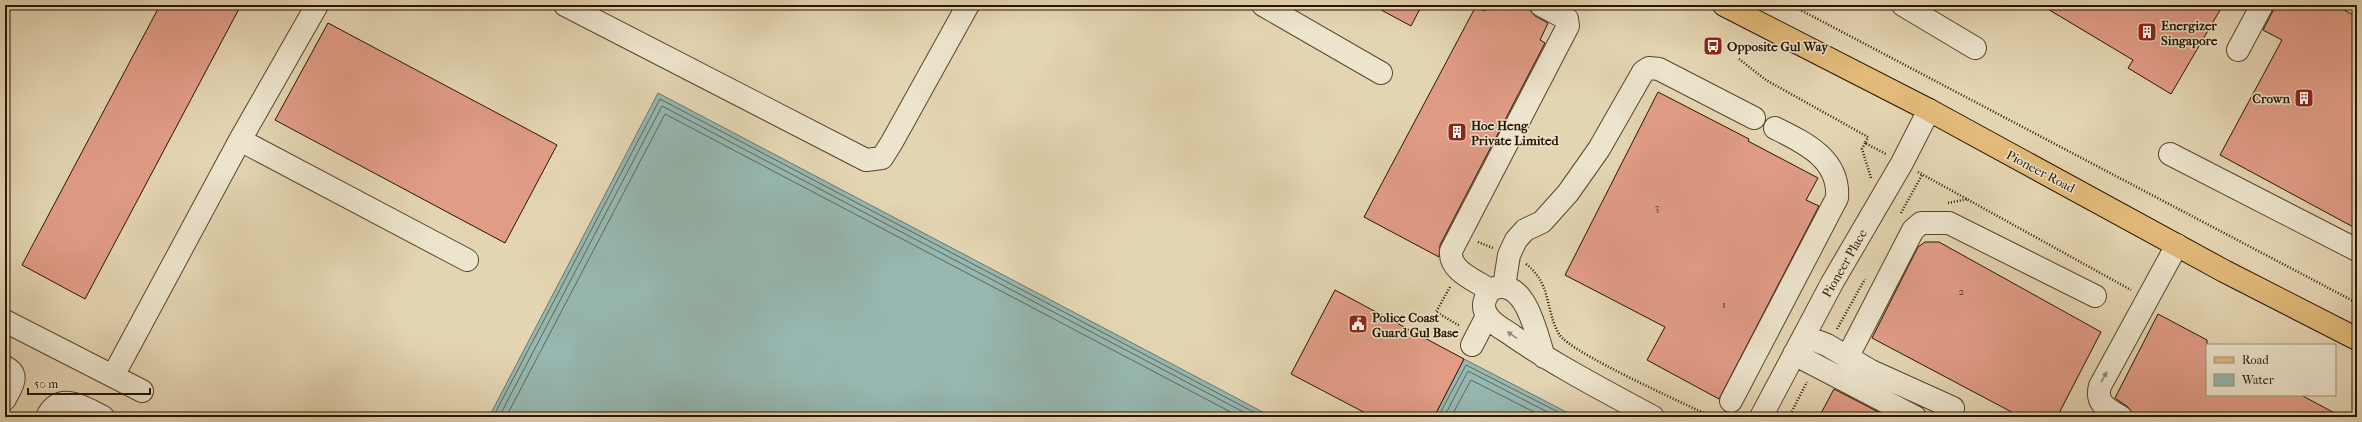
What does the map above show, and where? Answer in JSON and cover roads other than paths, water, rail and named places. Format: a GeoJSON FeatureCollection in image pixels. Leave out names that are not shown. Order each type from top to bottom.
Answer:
{"type":"FeatureCollection","features":[{"type":"Feature","properties":{"kind":"main road","name":"Pioneer Road"},"geometry":{"type":"LineString","coordinates":[[1724,5],[1929,110],[2177,245],[2357,339]]}},
{"type":"Feature","properties":{"kind":"street"},"geometry":{"type":"LineString","coordinates":[[113,376],[240,140],[317,5]]}},
{"type":"Feature","properties":{"kind":"street"},"geometry":{"type":"LineString","coordinates":[[565,5],[866,160],[882,158],[968,5]]}},
{"type":"Feature","properties":{"kind":"street"},"geometry":{"type":"LineString","coordinates":[[1263,5],[1381,73]]}},
{"type":"Feature","properties":{"kind":"street"},"geometry":{"type":"LineString","coordinates":[[1541,5],[1567,19],[1568,26],[1451,251],[1450,257],[1456,269],[1497,288],[1514,290],[1525,302],[1544,357]]}},
{"type":"Feature","properties":{"kind":"street"},"geometry":{"type":"LineString","coordinates":[[1903,5],[1975,48]]}},
{"type":"Feature","properties":{"kind":"street"},"geometry":{"type":"LineString","coordinates":[[2238,50],[2262,5]]}},
{"type":"Feature","properties":{"kind":"street"},"geometry":{"type":"LineString","coordinates":[[1472,345],[1487,316],[1484,299],[1497,288],[1516,240],[1525,230],[1542,222],[1568,193],[1599,149],[1643,72],[1649,68],[1659,69],[1754,118]]}},
{"type":"Feature","properties":{"kind":"street","name":"Pioneer Place"},"geometry":{"type":"LineString","coordinates":[[1761,417],[1832,283],[1902,163],[1929,110]]}},
{"type":"Feature","properties":{"kind":"street"},"geometry":{"type":"LineString","coordinates":[[1731,401],[1837,198],[1838,187],[1832,168],[1826,159],[1800,141],[1775,128]]}},
{"type":"Feature","properties":{"kind":"street"},"geometry":{"type":"LineString","coordinates":[[240,140],[467,260]]}},
{"type":"Feature","properties":{"kind":"street"},"geometry":{"type":"LineString","coordinates":[[2170,154],[2357,250]]}},
{"type":"Feature","properties":{"kind":"street"},"geometry":{"type":"LineString","coordinates":[[1847,358],[1913,230],[1921,223],[1938,221],[1949,223],[2095,296]]}},
{"type":"Feature","properties":{"kind":"street"},"geometry":{"type":"LineString","coordinates":[[2115,414],[2101,403],[2099,397],[2100,386],[2177,245]]}},
{"type":"Feature","properties":{"kind":"street"},"geometry":{"type":"LineString","coordinates":[[1801,266],[1832,283]]}},
{"type":"Feature","properties":{"kind":"street"},"geometry":{"type":"LineString","coordinates":[[1487,316],[1544,357],[1653,417]]}},
{"type":"Feature","properties":{"kind":"street"},"geometry":{"type":"LineString","coordinates":[[5,320],[142,391]]}},
{"type":"Feature","properties":{"kind":"street"},"geometry":{"type":"LineString","coordinates":[[1799,345],[1827,345],[1871,371],[1953,408]]}},
{"type":"Feature","properties":{"kind":"street"},"geometry":{"type":"LineString","coordinates":[[1799,345],[1816,366],[1915,417]]}},
{"type":"Feature","properties":{"kind":"street"},"geometry":{"type":"LineString","coordinates":[[5,367],[14,375],[15,381],[5,399]]}},
{"type":"Feature","properties":{"kind":"street"},"geometry":{"type":"LineString","coordinates":[[47,417],[52,408],[63,402],[79,405],[103,417]]}},
{"type":"Feature","properties":{"kind":"water"},"geometry":{"type":"Polygon","coordinates":[[[658,93],[1227,393],[1272,417],[489,417],[658,93]]]}},
{"type":"Feature","properties":{"kind":"water"},"geometry":{"type":"Polygon","coordinates":[[[1464,359],[1576,417],[1434,417],[1464,359]]]}},
{"type":"Feature","properties":{"kind":"place","name":"Energizer Singapore"},"geometry":{"type":"Point","coordinates":[2147,32]}},
{"type":"Feature","properties":{"kind":"place","name":"Opposite Gul Way"},"geometry":{"type":"Point","coordinates":[1713,46]}},
{"type":"Feature","properties":{"kind":"place","name":"Crown"},"geometry":{"type":"Point","coordinates":[2304,98]}},
{"type":"Feature","properties":{"kind":"place","name":"Hoe Heng Private Limited"},"geometry":{"type":"Point","coordinates":[1457,132]}},
{"type":"Feature","properties":{"kind":"place","name":"Police Coast Guard Gul Base"},"geometry":{"type":"Point","coordinates":[1358,324]}}]}
